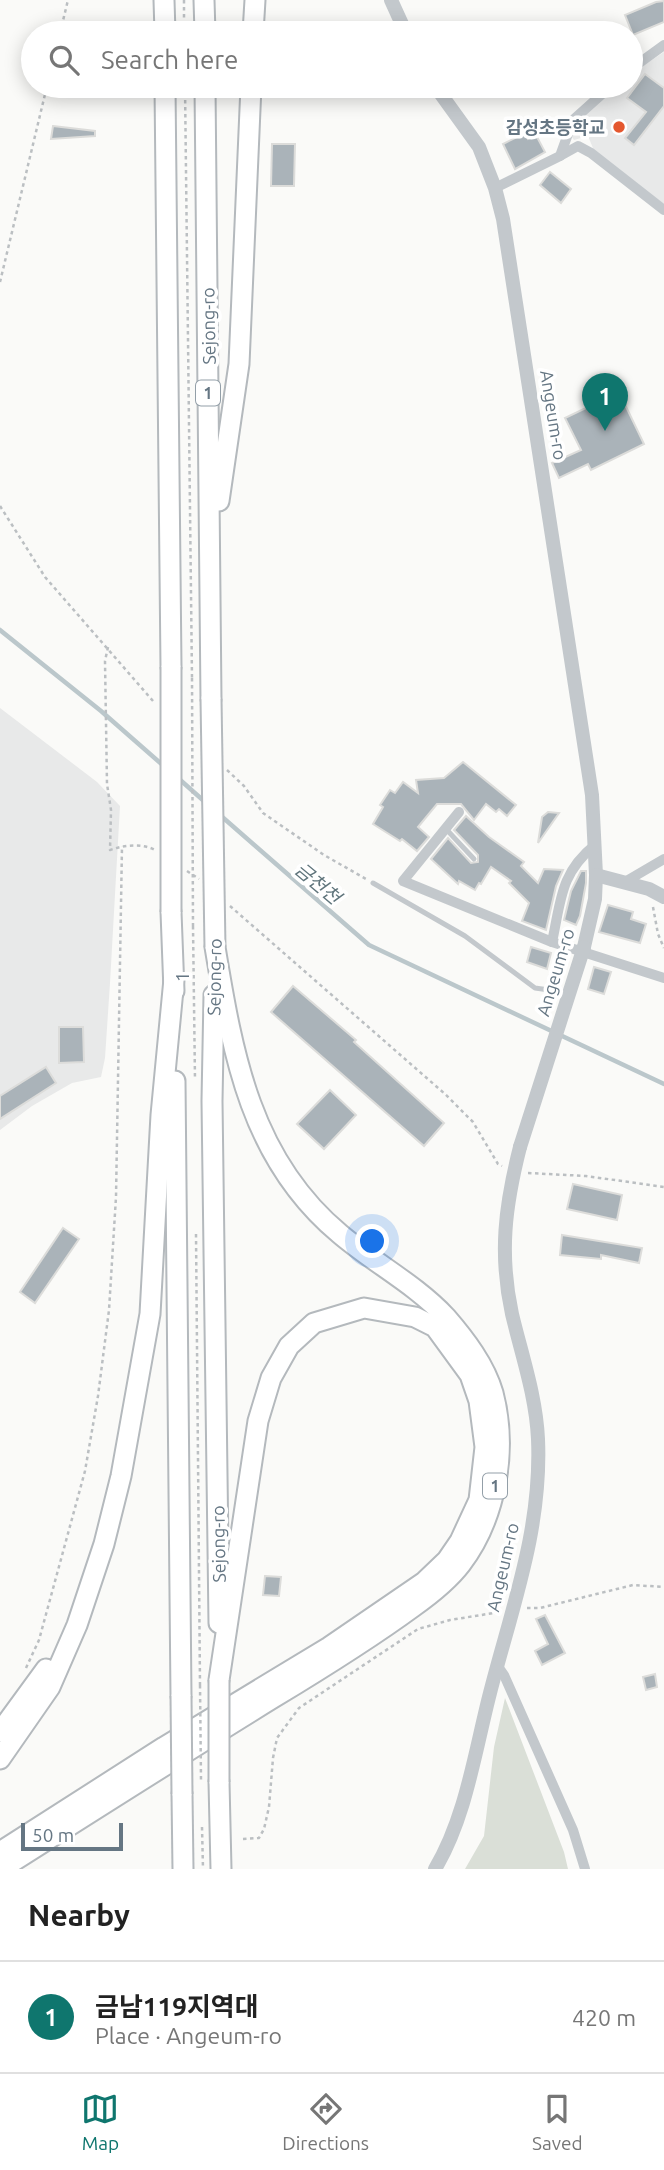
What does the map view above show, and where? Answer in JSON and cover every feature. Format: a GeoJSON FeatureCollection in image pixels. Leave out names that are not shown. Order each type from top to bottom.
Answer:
{"type":"FeatureCollection","features":[{"type":"Feature","properties":{"kind":"highway"},"geometry":{"type":"LineString","coordinates":[[164,0],[165,21]]}},
{"type":"Feature","properties":{"kind":"highway"},"geometry":{"type":"LineString","coordinates":[[204,0],[205,21]]}},
{"type":"Feature","properties":{"kind":"highway"},"geometry":{"type":"LineString","coordinates":[[254,21],[255,0]]}},
{"type":"Feature","properties":{"kind":"highway","name":"1"},"geometry":{"type":"LineString","coordinates":[[0,1759],[50,1687],[77,1625],[104,1544],[121,1476],[150,1314],[161,1115],[174,979],[171,912],[172,667],[165,98]]}},
{"type":"Feature","properties":{"kind":"highway","name":"Sejong-ro"},"geometry":{"type":"LineString","coordinates":[[205,98],[215,947],[212,1101],[219,1680],[210,1781],[220,1869]]}},
{"type":"Feature","properties":{"kind":"highway"},"geometry":{"type":"LineString","coordinates":[[210,565],[239,364],[250,98]]}},
{"type":"Feature","properties":{"kind":"highway","name":"1"},"geometry":{"type":"LineString","coordinates":[[1,1869],[336,1660],[424,1599],[459,1568],[485,1520],[492,1500],[500,1444],[493,1393],[483,1369],[466,1342],[444,1316],[419,1293],[341,1235],[306,1203],[280,1169],[240,1072],[228,1023],[215,947]]}},
{"type":"Feature","properties":{"kind":"highway"},"geometry":{"type":"LineString","coordinates":[[174,979],[183,1869]]}},
{"type":"Feature","properties":{"kind":"highway"},"geometry":{"type":"LineString","coordinates":[[0,1852],[152,1754],[329,1647],[424,1582],[447,1560],[460,1541],[479,1500],[485,1447],[479,1401],[470,1375],[435,1328],[415,1317],[364,1308],[314,1323],[289,1346],[271,1378],[258,1421],[219,1680]]}},
{"type":"Feature","properties":{"kind":"highway"},"geometry":{"type":"LineString","coordinates":[[0,1732],[77,1625]]}},
{"type":"Feature","properties":{"kind":"street"},"geometry":{"type":"LineString","coordinates":[[391,0],[401,21]]}},
{"type":"Feature","properties":{"kind":"street"},"geometry":{"type":"LineString","coordinates":[[643,60],[664,45]]}},
{"type":"Feature","properties":{"kind":"street","name":"Angeum-ro"},"geometry":{"type":"LineString","coordinates":[[435,1869],[449,1840],[464,1796],[497,1665],[528,1558],[538,1476],[538,1438],[533,1399],[505,1273],[506,1205],[520,1147],[584,947],[595,899],[596,875],[592,794],[519,313],[495,188],[479,147],[444,98]]}},
{"type":"Feature","properties":{"kind":"street"},"geometry":{"type":"LineString","coordinates":[[560,156],[573,120],[598,98]]}},
{"type":"Feature","properties":{"kind":"street"},"geometry":{"type":"LineString","coordinates":[[495,188],[578,146],[591,153],[664,210]]}},
{"type":"Feature","properties":{"kind":"street"},"geometry":{"type":"LineString","coordinates":[[459,812],[403,881],[552,942],[664,978]]}},
{"type":"Feature","properties":{"kind":"street"},"geometry":{"type":"LineString","coordinates":[[552,942],[567,876],[580,858],[595,845]]}},
{"type":"Feature","properties":{"kind":"street"},"geometry":{"type":"LineString","coordinates":[[623,883],[664,859]]}},
{"type":"Feature","properties":{"kind":"street"},"geometry":{"type":"LineString","coordinates":[[596,875],[649,889],[664,897]]}},
{"type":"Feature","properties":{"kind":"street"},"geometry":{"type":"LineString","coordinates":[[497,1665],[504,1675],[573,1830],[585,1869]]}},
{"type":"Feature","properties":{"kind":"lane"},"geometry":{"type":"LineString","coordinates":[[446,829],[474,859]]}},
{"type":"Feature","properties":{"kind":"lane"},"geometry":{"type":"LineString","coordinates":[[373,883],[465,936],[535,988],[549,990],[562,963],[566,946]]}},
{"type":"Feature","properties":{"kind":"path"},"geometry":{"type":"LineString","coordinates":[[63,21],[68,0]]}},
{"type":"Feature","properties":{"kind":"path"},"geometry":{"type":"LineString","coordinates":[[184,0],[184,21]]}},
{"type":"Feature","properties":{"kind":"path"},"geometry":{"type":"LineString","coordinates":[[0,282],[44,98]]}},
{"type":"Feature","properties":{"kind":"path","name":"1"},"geometry":{"type":"LineString","coordinates":[[185,98],[195,1087]]}},
{"type":"Feature","properties":{"kind":"path"},"geometry":{"type":"LineString","coordinates":[[108,648],[105,661],[110,850],[122,846],[150,847],[158,852]]}},
{"type":"Feature","properties":{"kind":"path"},"geometry":{"type":"LineString","coordinates":[[23,1672],[39,1640],[85,1471],[109,1310],[116,1198],[122,846]]}},
{"type":"Feature","properties":{"kind":"path"},"geometry":{"type":"LineString","coordinates":[[185,869],[205,884]]}},
{"type":"Feature","properties":{"kind":"path"},"geometry":{"type":"LineString","coordinates":[[649,889],[658,934],[664,948]]}},
{"type":"Feature","properties":{"kind":"path"},"geometry":{"type":"LineString","coordinates":[[223,900],[445,1094],[473,1122],[498,1164],[514,1172],[586,1176],[664,1187]]}},
{"type":"Feature","properties":{"kind":"path"},"geometry":{"type":"LineString","coordinates":[[196,1222],[200,1685],[210,1781]]}},
{"type":"Feature","properties":{"kind":"path"},"geometry":{"type":"LineString","coordinates":[[243,1839],[259,1838],[264,1829],[277,1738],[299,1708],[418,1629],[450,1620],[513,1609],[540,1608],[633,1585],[664,1587]]}},
{"type":"Feature","properties":{"kind":"path"},"geometry":{"type":"LineString","coordinates":[[202,1818],[203,1869]]}},
{"type":"Feature","properties":{"kind":"shaded area","name":"감성초등학교"},"geometry":{"type":"Polygon","coordinates":[[[664,52],[664,204],[595,153],[588,136],[574,140],[572,137],[576,122],[602,98],[643,98],[643,66],[664,52]]]}},
{"type":"Feature","properties":{"kind":"shaded area"},"geometry":{"type":"Polygon","coordinates":[[[0,708],[97,782],[120,806],[105,1058],[101,1077],[72,1083],[32,1106],[0,1130],[0,708]]]}},
{"type":"Feature","properties":{"kind":"shaded area"},"geometry":{"type":"Polygon","coordinates":[[[505,1698],[564,1852],[568,1869],[465,1869],[484,1836],[494,1747],[505,1698]]]}},
{"type":"Feature","properties":{"kind":"building"},"geometry":{"type":"Polygon","coordinates":[[[664,1],[664,22],[643,31],[643,21],[627,21],[625,15],[664,1]]]}},
{"type":"Feature","properties":{"kind":"building"},"geometry":{"type":"Polygon","coordinates":[[[645,74],[664,88],[664,106],[634,145],[625,138],[646,112],[627,98],[643,98],[645,74]]]}},
{"type":"Feature","properties":{"kind":"building"},"geometry":{"type":"Polygon","coordinates":[[[53,126],[95,131],[95,136],[51,139],[53,126]]]}},
{"type":"Feature","properties":{"kind":"building"},"geometry":{"type":"Polygon","coordinates":[[[525,133],[528,139],[536,135],[545,152],[515,169],[503,144],[525,133]]]}},
{"type":"Feature","properties":{"kind":"building"},"geometry":{"type":"Polygon","coordinates":[[[272,144],[295,144],[294,186],[271,186],[272,144]]]}},
{"type":"Feature","properties":{"kind":"building"},"geometry":{"type":"Polygon","coordinates":[[[550,172],[571,189],[561,203],[540,185],[550,172]]]}},
{"type":"Feature","properties":{"kind":"building"},"geometry":{"type":"Polygon","coordinates":[[[619,392],[644,444],[591,470],[588,464],[559,478],[552,463],[581,450],[565,418],[619,392]]]}},
{"type":"Feature","properties":{"kind":"building"},"geometry":{"type":"Polygon","coordinates":[[[463,762],[516,805],[507,816],[499,809],[496,812],[486,804],[474,820],[461,804],[437,804],[418,827],[429,837],[417,851],[402,839],[400,841],[373,824],[383,807],[380,805],[390,790],[395,793],[403,782],[418,793],[416,780],[444,778],[463,762]]]}},
{"type":"Feature","properties":{"kind":"building"},"geometry":{"type":"Polygon","coordinates":[[[548,812],[559,813],[538,843],[542,817],[548,812]]]}},
{"type":"Feature","properties":{"kind":"building"},"geometry":{"type":"Polygon","coordinates":[[[466,816],[489,837],[524,862],[521,866],[538,883],[544,869],[563,870],[556,886],[546,930],[522,921],[529,903],[509,883],[511,881],[491,867],[475,890],[459,881],[458,884],[431,859],[448,838],[471,863],[478,862],[478,855],[454,830],[466,816]]]}},
{"type":"Feature","properties":{"kind":"building"},"geometry":{"type":"Polygon","coordinates":[[[581,871],[586,871],[586,883],[576,925],[564,920],[571,891],[581,871]]]}},
{"type":"Feature","properties":{"kind":"building"},"geometry":{"type":"Polygon","coordinates":[[[608,905],[633,912],[631,919],[646,924],[640,943],[599,932],[608,905]]]}},
{"type":"Feature","properties":{"kind":"building"},"geometry":{"type":"Polygon","coordinates":[[[531,947],[551,953],[547,969],[527,962],[531,947]]]}},
{"type":"Feature","properties":{"kind":"building"},"geometry":{"type":"Polygon","coordinates":[[[594,967],[611,972],[604,994],[588,989],[594,967]]]}},
{"type":"Feature","properties":{"kind":"building"},"geometry":{"type":"Polygon","coordinates":[[[293,986],[356,1040],[354,1042],[444,1123],[424,1146],[271,1012],[293,986]]]}},
{"type":"Feature","properties":{"kind":"building"},"geometry":{"type":"Polygon","coordinates":[[[59,1027],[83,1027],[84,1062],[59,1063],[59,1027]]]}},
{"type":"Feature","properties":{"kind":"building"},"geometry":{"type":"Polygon","coordinates":[[[46,1067],[56,1083],[0,1119],[0,1096],[46,1067]]]}},
{"type":"Feature","properties":{"kind":"building"},"geometry":{"type":"Polygon","coordinates":[[[330,1090],[356,1115],[324,1149],[297,1124],[330,1090]]]}},
{"type":"Feature","properties":{"kind":"building"},"geometry":{"type":"Polygon","coordinates":[[[573,1184],[622,1195],[617,1220],[567,1209],[573,1184]]]}},
{"type":"Feature","properties":{"kind":"building"},"geometry":{"type":"Polygon","coordinates":[[[63,1228],[79,1239],[35,1303],[20,1292],[63,1228]]]}},
{"type":"Feature","properties":{"kind":"building"},"geometry":{"type":"Polygon","coordinates":[[[562,1235],[642,1248],[639,1263],[601,1255],[601,1259],[560,1255],[562,1235]]]}},
{"type":"Feature","properties":{"kind":"building"},"geometry":{"type":"Polygon","coordinates":[[[265,1576],[281,1577],[279,1596],[263,1595],[265,1576]]]}},
{"type":"Feature","properties":{"kind":"building"},"geometry":{"type":"Polygon","coordinates":[[[545,1615],[565,1653],[542,1665],[535,1651],[548,1644],[536,1619],[545,1615]]]}},
{"type":"Feature","properties":{"kind":"building"},"geometry":{"type":"Polygon","coordinates":[[[655,1674],[657,1687],[646,1690],[643,1677],[655,1674]]]}},
{"type":"Feature","properties":{"kind":"waterway","name":"금천천"},"geometry":{"type":"LineString","coordinates":[[0,630],[101,711],[166,768]]}},
{"type":"Feature","properties":{"kind":"waterway","name":"금천천"},"geometry":{"type":"LineString","coordinates":[[178,778],[205,802]]}},
{"type":"Feature","properties":{"kind":"waterway","name":"금천천"},"geometry":{"type":"LineString","coordinates":[[220,815],[369,945],[664,1084]]}},
{"type":"Feature","properties":{"kind":"place","name":"감성초등학교"},"geometry":{"type":"Point","coordinates":[619,127]}},
{"type":"Feature","properties":{"kind":"place","name":"금남119지역대"},"geometry":{"type":"Point","coordinates":[605,431]}}]}
